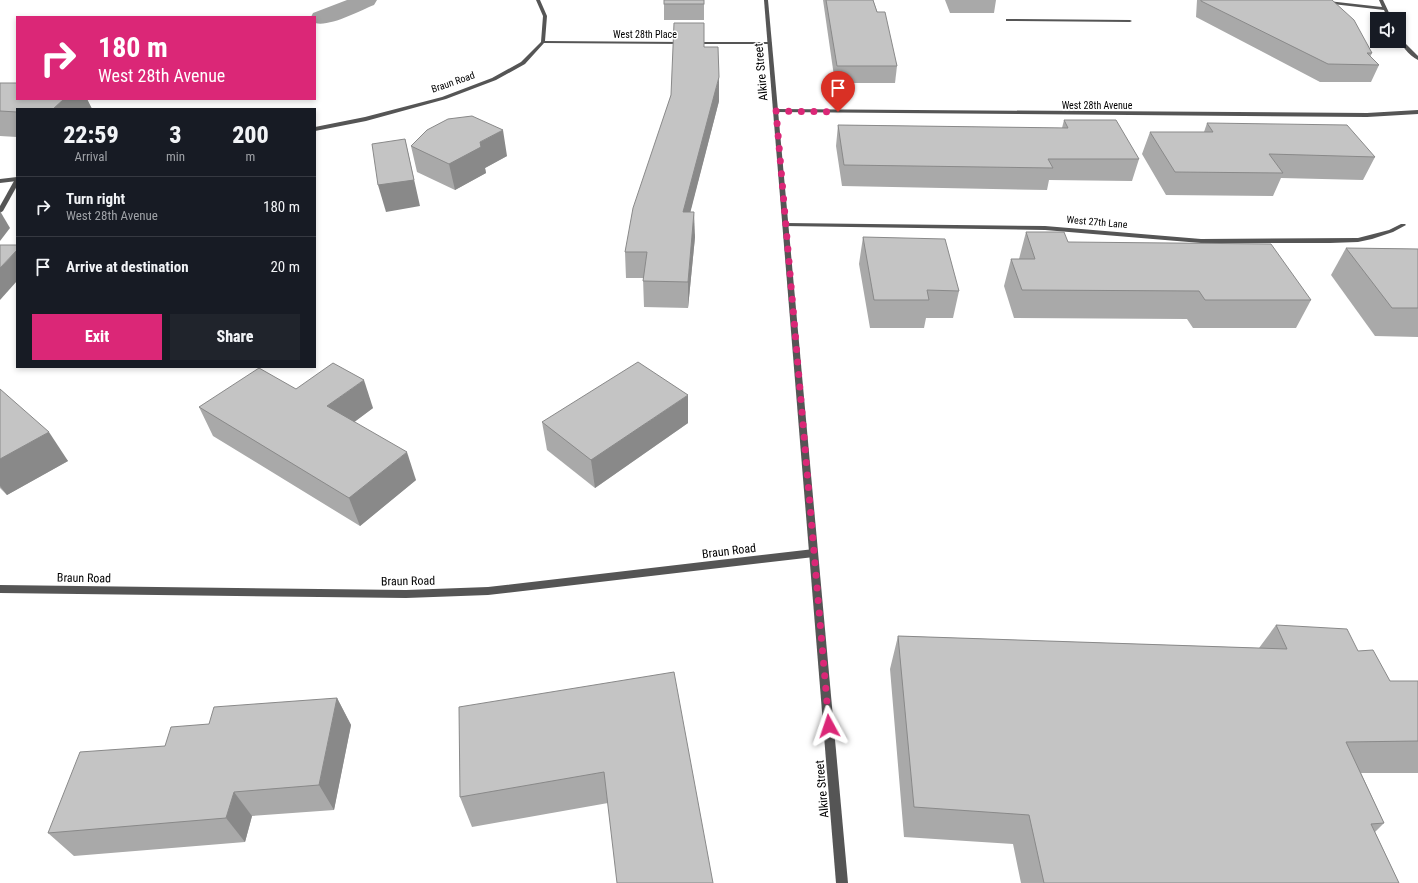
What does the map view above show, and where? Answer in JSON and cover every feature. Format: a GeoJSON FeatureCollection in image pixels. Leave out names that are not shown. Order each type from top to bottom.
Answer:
{"type":"FeatureCollection","features":[{"type":"Feature","properties":{"kind":"street"},"geometry":{"type":"LineString","coordinates":[[538,0],[545,16],[543,42]]}},
{"type":"Feature","properties":{"kind":"street","name":"Alkire Street"},"geometry":{"type":"LineString","coordinates":[[766,0],[842,883]]}},
{"type":"Feature","properties":{"kind":"street"},"geometry":{"type":"LineString","coordinates":[[1307,0],[1385,9]]}},
{"type":"Feature","properties":{"kind":"street"},"geometry":{"type":"LineString","coordinates":[[1381,0],[1386,12]]}},
{"type":"Feature","properties":{"kind":"street"},"geometry":{"type":"LineString","coordinates":[[1008,20],[1130,21]]}},
{"type":"Feature","properties":{"kind":"street","name":"West 28th Place"},"geometry":{"type":"LineString","coordinates":[[543,42],[770,43]]}},
{"type":"Feature","properties":{"kind":"street","name":"Braun Road"},"geometry":{"type":"LineString","coordinates":[[316,129],[373,117],[444,98],[494,79],[524,63],[543,42]]}},
{"type":"Feature","properties":{"kind":"street"},"geometry":{"type":"LineString","coordinates":[[1406,47],[1418,59]]}},
{"type":"Feature","properties":{"kind":"street","name":"West 28th Avenue"},"geometry":{"type":"LineString","coordinates":[[776,111],[1359,115],[1418,112]]}},
{"type":"Feature","properties":{"kind":"street"},"geometry":{"type":"LineString","coordinates":[[0,181],[16,180]]}},
{"type":"Feature","properties":{"kind":"street"},"geometry":{"type":"LineString","coordinates":[[0,211],[16,182]]}},
{"type":"Feature","properties":{"kind":"street","name":"West 27th Lane"},"geometry":{"type":"LineString","coordinates":[[786,225],[1045,228],[1201,241],[1358,240],[1391,232],[1403,225]]}},
{"type":"Feature","properties":{"kind":"street","name":"Braun Road"},"geometry":{"type":"LineString","coordinates":[[0,589],[406,594],[488,591],[814,553]]}},
{"type":"Feature","properties":{"kind":"building"},"geometry":{"type":"Polygon","coordinates":[[[664,0],[704,0],[704,4],[664,4],[664,0]]]}},
{"type":"Feature","properties":{"kind":"building"},"geometry":{"type":"Polygon","coordinates":[[[826,0],[873,0],[877,12],[885,12],[897,66],[837,66],[826,0]]]}},
{"type":"Feature","properties":{"kind":"building"},"geometry":{"type":"Polygon","coordinates":[[[1201,0],[1332,0],[1354,20],[1372,53],[1367,53],[1379,65],[1328,64],[1201,0]]]}},
{"type":"Feature","properties":{"kind":"building"},"geometry":{"type":"Polygon","coordinates":[[[674,23],[704,23],[704,47],[718,47],[719,77],[683,212],[694,212],[688,282],[643,281],[647,252],[625,252],[633,208],[671,95],[674,23]]]}},
{"type":"Feature","properties":{"kind":"building"},"geometry":{"type":"Polygon","coordinates":[[[0,83],[16,83],[16,100],[63,100],[54,108],[16,108],[16,112],[0,111],[0,83]]]}},
{"type":"Feature","properties":{"kind":"building"},"geometry":{"type":"Polygon","coordinates":[[[472,116],[503,130],[480,142],[481,147],[449,164],[411,146],[427,130],[448,119],[472,116]]]}},
{"type":"Feature","properties":{"kind":"building"},"geometry":{"type":"Polygon","coordinates":[[[1064,120],[1116,120],[1139,159],[1048,159],[1053,168],[844,165],[838,125],[1068,128],[1064,120]]]}},
{"type":"Feature","properties":{"kind":"building"},"geometry":{"type":"Polygon","coordinates":[[[1207,123],[1347,125],[1375,157],[1269,154],[1283,173],[1175,172],[1150,132],[1213,132],[1207,123]]]}},
{"type":"Feature","properties":{"kind":"building"},"geometry":{"type":"Polygon","coordinates":[[[405,139],[414,180],[378,185],[372,144],[405,139]]]}},
{"type":"Feature","properties":{"kind":"building"},"geometry":{"type":"Polygon","coordinates":[[[1026,232],[1064,232],[1068,242],[1271,244],[1311,300],[1205,300],[1199,291],[1022,290],[1011,259],[1035,259],[1026,232]]]}},
{"type":"Feature","properties":{"kind":"building"},"geometry":{"type":"Polygon","coordinates":[[[863,237],[945,239],[959,291],[927,290],[929,300],[874,300],[863,237]]]}},
{"type":"Feature","properties":{"kind":"building"},"geometry":{"type":"Polygon","coordinates":[[[0,245],[16,245],[16,251],[0,268],[0,245]]]}},
{"type":"Feature","properties":{"kind":"building"},"geometry":{"type":"Polygon","coordinates":[[[1346,248],[1418,249],[1418,308],[1392,308],[1346,248]]]}},
{"type":"Feature","properties":{"kind":"building"},"geometry":{"type":"Polygon","coordinates":[[[638,362],[688,395],[591,460],[542,422],[638,362]]]}},
{"type":"Feature","properties":{"kind":"building"},"geometry":{"type":"Polygon","coordinates":[[[333,363],[364,380],[327,406],[407,452],[349,498],[199,407],[259,368],[296,389],[333,363]]]}},
{"type":"Feature","properties":{"kind":"building"},"geometry":{"type":"Polygon","coordinates":[[[0,389],[49,432],[0,459],[0,389]]]}},
{"type":"Feature","properties":{"kind":"building"},"geometry":{"type":"Polygon","coordinates":[[[1276,625],[1347,629],[1358,651],[1373,650],[1390,681],[1418,681],[1418,741],[1346,742],[1384,823],[1371,824],[1399,883],[1044,883],[1029,815],[914,807],[898,636],[1287,649],[1276,625]]]}},
{"type":"Feature","properties":{"kind":"building"},"geometry":{"type":"Polygon","coordinates":[[[674,672],[713,883],[617,883],[604,772],[460,797],[459,707],[674,672]]]}},
{"type":"Feature","properties":{"kind":"building"},"geometry":{"type":"Polygon","coordinates":[[[337,698],[319,785],[234,792],[226,818],[48,833],[80,752],[165,746],[171,727],[209,724],[214,707],[337,698]]]}},
{"type":"Feature","properties":{"kind":"waterway"},"geometry":{"type":"LineString","coordinates":[[321,18],[366,0]]}},
{"type":"Feature","properties":{"kind":"route"},"geometry":{"type":"LineString","coordinates":[[829,726],[776,111],[838,112]]}}]}
